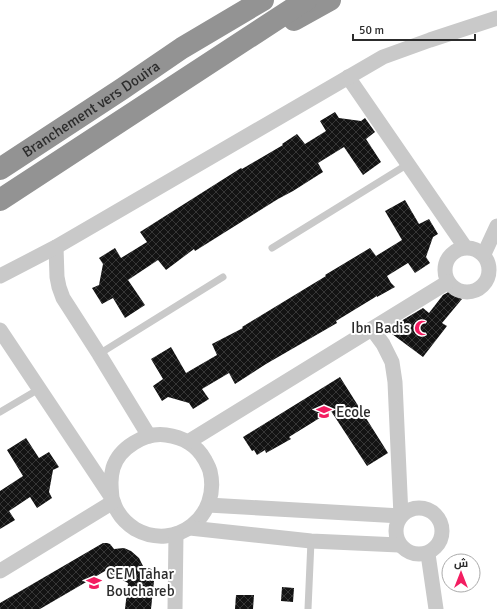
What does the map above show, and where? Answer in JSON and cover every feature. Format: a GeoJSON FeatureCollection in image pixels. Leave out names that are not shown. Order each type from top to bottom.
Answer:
{"type":"FeatureCollection","features":[{"type":"Feature","properties":{"kind":"highway"},"geometry":{"type":"LineString","coordinates":[[182,48],[235,0]]}},
{"type":"Feature","properties":{"kind":"highway"},"geometry":{"type":"LineString","coordinates":[[182,48],[263,0]]}},
{"type":"Feature","properties":{"kind":"highway"},"geometry":{"type":"LineString","coordinates":[[0,200],[306,0]]}},
{"type":"Feature","properties":{"kind":"highway"},"geometry":{"type":"LineString","coordinates":[[189,76],[330,0]]}},
{"type":"Feature","properties":{"kind":"highway","name":"Branchement vers Douira"},"geometry":{"type":"LineString","coordinates":[[0,169],[182,48]]}},
{"type":"Feature","properties":{"kind":"street"},"geometry":{"type":"LineString","coordinates":[[0,276],[56,247],[383,57],[497,18]]}},
{"type":"Feature","properties":{"kind":"street"},"geometry":{"type":"LineString","coordinates":[[348,77],[465,247]]}},
{"type":"Feature","properties":{"kind":"street"},"geometry":{"type":"LineString","coordinates":[[484,254],[497,226]]}},
{"type":"Feature","properties":{"kind":"street"},"geometry":{"type":"LineString","coordinates":[[56,247],[57,277],[63,298],[149,436]]}},
{"type":"Feature","properties":{"kind":"street"},"geometry":{"type":"LineString","coordinates":[[465,247],[478,250],[484,254],[490,267],[487,280],[482,286],[476,290],[468,292],[453,288],[445,275],[444,267],[446,260],[451,253],[465,247]]}},
{"type":"Feature","properties":{"kind":"street"},"geometry":{"type":"LineString","coordinates":[[188,442],[448,282]]}},
{"type":"Feature","properties":{"kind":"street"},"geometry":{"type":"LineString","coordinates":[[372,329],[383,344],[392,362],[395,382],[401,516]]}},
{"type":"Feature","properties":{"kind":"street"},"geometry":{"type":"LineString","coordinates":[[0,330],[112,500],[118,513],[129,526],[144,533],[160,536],[183,531],[311,541],[400,545]]}},
{"type":"Feature","properties":{"kind":"street"},"geometry":{"type":"LineString","coordinates":[[112,500],[110,482],[114,466],[122,453],[134,442],[149,436],[176,436],[188,442],[202,454],[210,470],[212,488],[208,505],[201,518],[183,531],[176,609]]}},
{"type":"Feature","properties":{"kind":"street"},"geometry":{"type":"LineString","coordinates":[[0,570],[112,500]]}},
{"type":"Feature","properties":{"kind":"street"},"geometry":{"type":"LineString","coordinates":[[208,505],[401,516]]}},
{"type":"Feature","properties":{"kind":"street"},"geometry":{"type":"LineString","coordinates":[[414,508],[430,510],[436,515],[441,521],[443,528],[440,543],[435,550],[428,554],[412,554],[400,545],[396,538],[396,530],[397,522],[401,516],[414,508]]}},
{"type":"Feature","properties":{"kind":"street"},"geometry":{"type":"LineString","coordinates":[[428,554],[436,609]]}},
{"type":"Feature","properties":{"kind":"lane"},"geometry":{"type":"LineString","coordinates":[[272,248],[408,164]]}},
{"type":"Feature","properties":{"kind":"lane"},"geometry":{"type":"LineString","coordinates":[[99,354],[223,277]]}},
{"type":"Feature","properties":{"kind":"lane"},"geometry":{"type":"LineString","coordinates":[[0,412],[39,389]]}},
{"type":"Feature","properties":{"kind":"lane"},"geometry":{"type":"LineString","coordinates":[[308,609],[311,541]]}},
{"type":"Feature","properties":{"kind":"building"},"geometry":{"type":"Polygon","coordinates":[[[335,112],[339,118],[361,121],[365,118],[375,132],[366,139],[381,162],[363,175],[344,147],[318,163],[323,172],[195,251],[194,249],[166,270],[158,260],[128,280],[145,305],[125,318],[113,298],[102,304],[92,288],[99,285],[103,264],[99,258],[115,248],[121,258],[147,242],[140,232],[241,168],[242,169],[283,145],[282,144],[297,134],[305,144],[326,131],[320,121],[335,112]]]}},
{"type":"Feature","properties":{"kind":"building"},"geometry":{"type":"Polygon","coordinates":[[[405,200],[419,224],[429,219],[438,234],[433,237],[426,257],[430,263],[415,273],[408,263],[387,276],[395,287],[377,296],[336,321],[337,323],[266,364],[235,384],[229,373],[202,389],[209,399],[193,409],[189,403],[168,397],[162,401],[153,386],[163,379],[151,359],[171,347],[186,373],[217,355],[212,344],[243,328],[242,327],[370,248],[376,256],[402,240],[385,211],[405,200]]]}},
{"type":"Feature","properties":{"kind":"building"},"geometry":{"type":"Polygon","coordinates":[[[452,290],[462,299],[442,323],[447,326],[423,357],[388,331],[391,327],[423,308],[429,313],[443,295],[452,290]]]}},
{"type":"Feature","properties":{"kind":"building"},"geometry":{"type":"Polygon","coordinates":[[[340,377],[388,453],[367,466],[331,411],[289,437],[291,439],[266,453],[265,450],[257,455],[254,450],[252,451],[243,437],[340,377]]]}},
{"type":"Feature","properties":{"kind":"building"},"geometry":{"type":"Polygon","coordinates":[[[26,438],[39,458],[49,452],[59,467],[53,470],[49,492],[52,498],[37,508],[30,497],[9,511],[15,520],[0,529],[0,491],[23,476],[7,450],[26,438]]]}},
{"type":"Feature","properties":{"kind":"building","name":"CEM Tahar Bouchareb"},"geometry":{"type":"Polygon","coordinates":[[[103,543],[110,544],[114,549],[124,548],[131,551],[139,558],[143,566],[155,572],[151,609],[125,609],[128,583],[105,571],[40,609],[0,609],[0,603],[103,543]]]}},
{"type":"Feature","properties":{"kind":"building"},"geometry":{"type":"Polygon","coordinates":[[[282,587],[294,588],[293,602],[281,601],[282,587]]]}},
{"type":"Feature","properties":{"kind":"building"},"geometry":{"type":"Polygon","coordinates":[[[236,595],[254,595],[253,609],[235,609],[236,595]]]}},
{"type":"Feature","properties":{"kind":"place","name":"Ibn Badis"},"geometry":{"type":"Point","coordinates":[422,328]}},
{"type":"Feature","properties":{"kind":"place","name":"Ecole"},"geometry":{"type":"Point","coordinates":[324,412]}},
{"type":"Feature","properties":{"kind":"place","name":"CEM Tahar Bouchareb"},"geometry":{"type":"Point","coordinates":[94,583]}}]}
